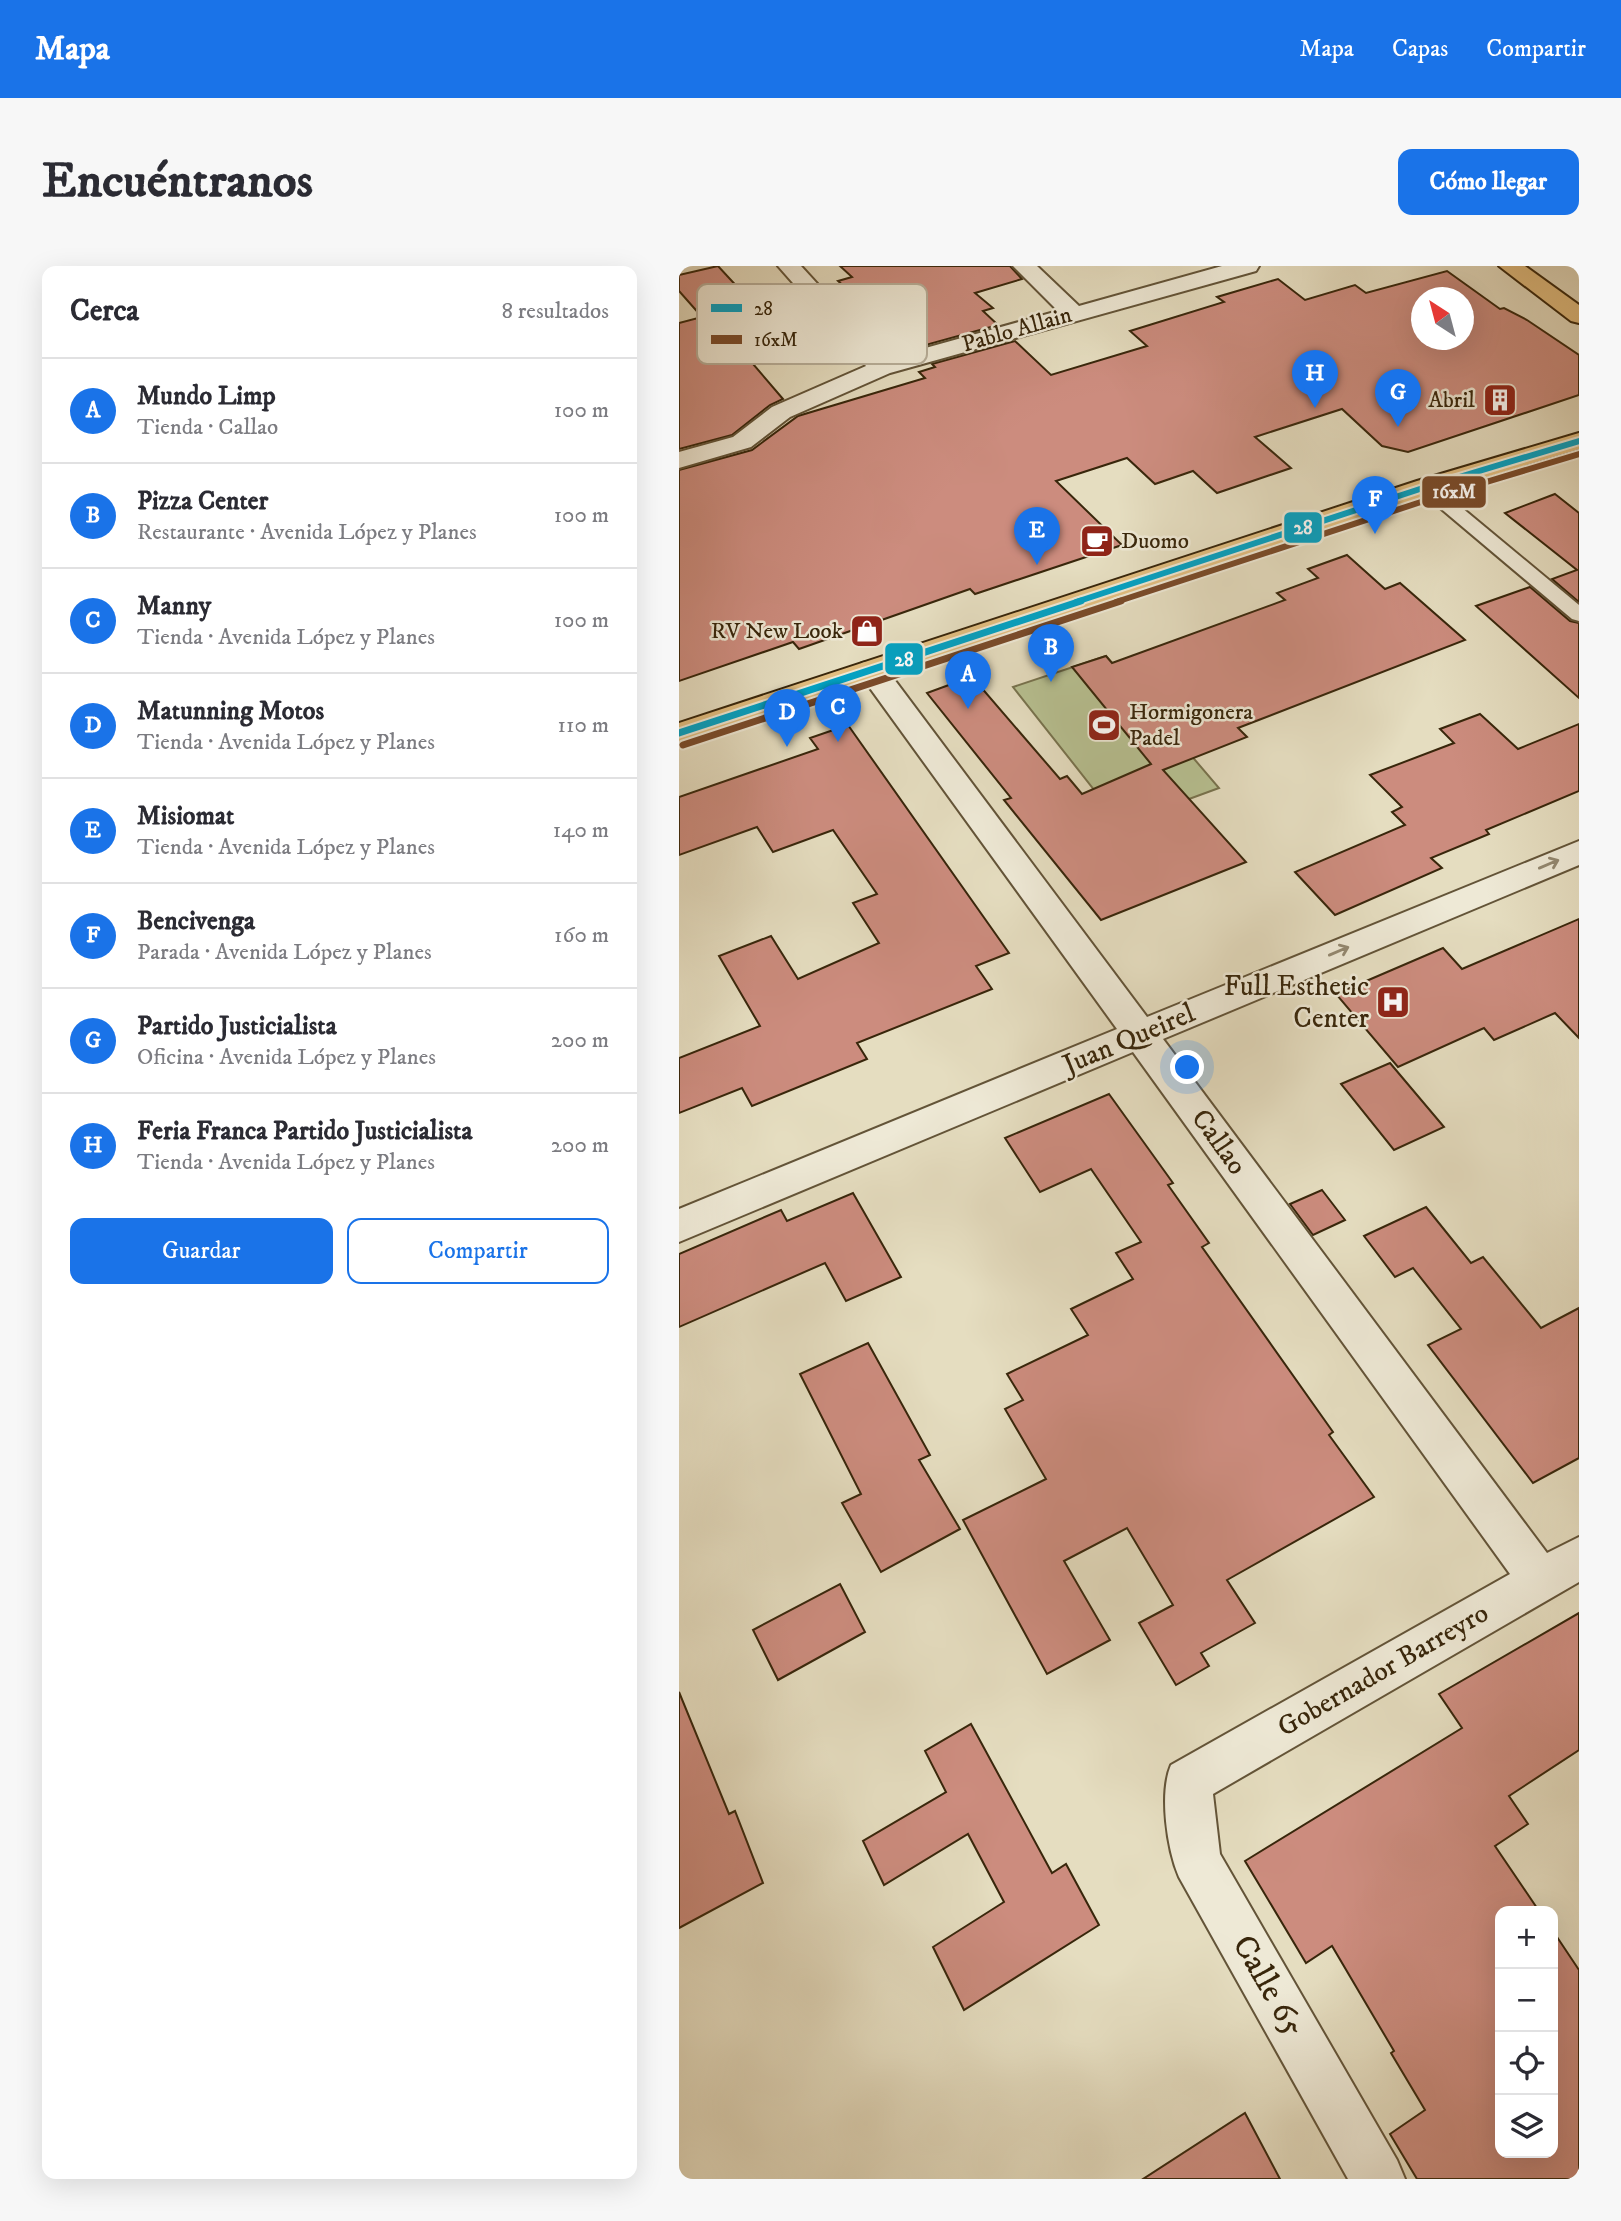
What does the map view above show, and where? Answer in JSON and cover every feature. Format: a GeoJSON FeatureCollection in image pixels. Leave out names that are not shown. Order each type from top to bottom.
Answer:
{"type":"FeatureCollection","features":[{"type":"Feature","properties":{"kind":"main road"},"geometry":{"type":"LineString","coordinates":[[1510,266],[1579,316]]}},
{"type":"Feature","properties":{"kind":"main road"},"geometry":{"type":"LineString","coordinates":[[679,733],[1426,486],[1579,441]]}},
{"type":"Feature","properties":{"kind":"street"},"geometry":{"type":"LineString","coordinates":[[789,266],[805,284]]}},
{"type":"Feature","properties":{"kind":"street"},"geometry":{"type":"LineString","coordinates":[[1024,266],[1074,314]]}},
{"type":"Feature","properties":{"kind":"street","name":"Pablo Allain"},"geometry":{"type":"LineString","coordinates":[[927,355],[1237,267]]}},
{"type":"Feature","properties":{"kind":"street"},"geometry":{"type":"LineString","coordinates":[[877,364],[881,368]]}},
{"type":"Feature","properties":{"kind":"street","name":"Pablo Allain"},"geometry":{"type":"LineString","coordinates":[[679,460],[741,442],[781,412],[895,364]]}},
{"type":"Feature","properties":{"kind":"street","name":"Callao"},"geometry":{"type":"LineString","coordinates":[[872,670],[1541,1580]]}},
{"type":"Feature","properties":{"kind":"street","name":"Juan Queirel"},"geometry":{"type":"LineString","coordinates":[[679,1226],[1579,852]]}},
{"type":"Feature","properties":{"kind":"street","name":"Gobernador Barreyro"},"geometry":{"type":"LineString","coordinates":[[1188,1782],[1579,1558]]}},
{"type":"Feature","properties":{"kind":"street","name":"Calle 65"},"geometry":{"type":"LineString","coordinates":[[1188,1782],[1196,1860],[1378,2179]]}},
{"type":"Feature","properties":{"kind":"lane"},"geometry":{"type":"LineString","coordinates":[[1426,486],[1579,615]]}},
{"type":"Feature","properties":{"kind":"green space","name":"Hormigonera Padel"},"geometry":{"type":"Polygon","coordinates":[[[1106,656],[1219,788],[1121,824],[1013,687],[1106,656]]]}},
{"type":"Feature","properties":{"kind":"building"},"geometry":{"type":"Polygon","coordinates":[[[718,266],[735,284],[697,284],[697,311],[679,291],[679,275],[718,266]]]}},
{"type":"Feature","properties":{"kind":"building"},"geometry":{"type":"Polygon","coordinates":[[[840,266],[1010,266],[1022,279],[975,293],[993,308],[983,311],[998,325],[927,345],[927,284],[841,284],[838,281],[852,277],[840,266]]]}},
{"type":"Feature","properties":{"kind":"building"},"geometry":{"type":"Polygon","coordinates":[[[1447,271],[1469,287],[1411,287],[1411,350],[1474,350],[1474,290],[1500,309],[1504,308],[1527,320],[1579,355],[1579,395],[1408,452],[1382,446],[1342,409],[1255,437],[1291,468],[1217,493],[1193,471],[1155,484],[1127,458],[1056,481],[1122,545],[975,594],[970,589],[799,649],[793,642],[679,681],[679,470],[752,450],[798,416],[925,378],[919,372],[935,367],[932,364],[1015,341],[1051,375],[1147,346],[1130,331],[1224,302],[1217,297],[1278,279],[1305,300],[1355,285],[1366,293],[1447,271]]]}},
{"type":"Feature","properties":{"kind":"building"},"geometry":{"type":"Polygon","coordinates":[[[697,318],[697,364],[753,364],[783,399],[770,405],[732,435],[679,449],[679,323],[697,318]]]}},
{"type":"Feature","properties":{"kind":"building"},"geometry":{"type":"Polygon","coordinates":[[[1555,494],[1579,513],[1579,602],[1552,579],[1577,570],[1505,513],[1555,494]]]}},
{"type":"Feature","properties":{"kind":"building"},"geometry":{"type":"Polygon","coordinates":[[[1347,555],[1385,589],[1400,583],[1465,640],[1238,728],[1247,737],[1163,770],[1246,862],[1101,920],[1004,800],[1011,798],[927,693],[968,678],[976,688],[980,686],[1060,779],[1067,776],[1082,794],[1151,764],[1072,667],[1106,656],[1112,663],[1285,600],[1277,593],[1318,578],[1308,569],[1347,555]]]}},
{"type":"Feature","properties":{"kind":"building"},"geometry":{"type":"Polygon","coordinates":[[[1530,587],[1570,621],[1579,623],[1579,698],[1476,606],[1530,587]]]}},
{"type":"Feature","properties":{"kind":"building"},"geometry":{"type":"Polygon","coordinates":[[[1480,714],[1518,749],[1579,724],[1579,791],[1486,830],[1489,834],[1431,858],[1442,868],[1335,915],[1295,872],[1405,825],[1392,812],[1402,807],[1370,775],[1454,743],[1440,729],[1480,714]]]}},
{"type":"Feature","properties":{"kind":"building"},"geometry":{"type":"Polygon","coordinates":[[[848,725],[1009,953],[976,966],[992,989],[857,1043],[867,1059],[752,1106],[742,1088],[679,1113],[679,1058],[760,1026],[719,956],[771,936],[798,979],[879,943],[853,903],[877,894],[833,830],[773,852],[757,827],[679,855],[679,797],[818,749],[810,738],[848,725]]]}},
{"type":"Feature","properties":{"kind":"building"},"geometry":{"type":"Polygon","coordinates":[[[1579,919],[1579,1038],[1555,1013],[1494,1040],[1484,1028],[1398,1067],[1336,994],[1443,948],[1462,969],[1579,919]]]}},
{"type":"Feature","properties":{"kind":"building"},"geometry":{"type":"Polygon","coordinates":[[[1390,1063],[1444,1127],[1394,1150],[1341,1084],[1390,1063]]]}},
{"type":"Feature","properties":{"kind":"building"},"geometry":{"type":"Polygon","coordinates":[[[1109,1094],[1173,1183],[1168,1185],[1209,1243],[1202,1247],[1333,1432],[1329,1435],[1374,1497],[1227,1580],[1255,1623],[1201,1653],[1209,1666],[1176,1685],[1139,1623],[1173,1605],[1127,1528],[1064,1561],[1110,1640],[1047,1674],[963,1520],[1046,1479],[1005,1409],[1023,1400],[1007,1374],[1088,1335],[1071,1309],[1133,1279],[1116,1253],[1141,1242],[1091,1169],[1040,1192],[1005,1138],[1109,1094]]]}},
{"type":"Feature","properties":{"kind":"building"},"geometry":{"type":"Polygon","coordinates":[[[1322,1190],[1345,1220],[1313,1235],[1290,1204],[1322,1190]]]}},
{"type":"Feature","properties":{"kind":"building"},"geometry":{"type":"Polygon","coordinates":[[[853,1193],[901,1277],[846,1301],[825,1263],[679,1327],[679,1254],[781,1210],[787,1221],[853,1193]]]}},
{"type":"Feature","properties":{"kind":"building"},"geometry":{"type":"Polygon","coordinates":[[[1426,1207],[1471,1263],[1483,1257],[1541,1328],[1579,1308],[1579,1458],[1533,1483],[1428,1345],[1461,1329],[1413,1268],[1395,1277],[1364,1236],[1426,1207]]]}},
{"type":"Feature","properties":{"kind":"building"},"geometry":{"type":"Polygon","coordinates":[[[868,1343],[930,1455],[919,1460],[960,1529],[881,1572],[842,1503],[861,1494],[800,1374],[868,1343]]]}},
{"type":"Feature","properties":{"kind":"building"},"geometry":{"type":"Polygon","coordinates":[[[840,1584],[865,1632],[778,1680],[753,1630],[840,1584]]]}},
{"type":"Feature","properties":{"kind":"building"},"geometry":{"type":"Polygon","coordinates":[[[1579,1613],[1579,1750],[1509,1796],[1528,1824],[1495,1846],[1536,1906],[1495,1906],[1495,2158],[1558,2158],[1558,1938],[1579,1970],[1579,2179],[1417,2179],[1390,2134],[1425,2110],[1391,2053],[1394,2051],[1332,1946],[1306,1963],[1245,1861],[1462,1728],[1439,1694],[1579,1613]]]}},
{"type":"Feature","properties":{"kind":"building"},"geometry":{"type":"Polygon","coordinates":[[[679,1692],[729,1814],[735,1811],[763,1883],[679,1928],[679,1692]]]}},
{"type":"Feature","properties":{"kind":"building"},"geometry":{"type":"Polygon","coordinates":[[[971,1724],[1052,1873],[1066,1864],[1099,1925],[964,2010],[933,1947],[1004,1902],[968,1834],[884,1885],[863,1841],[946,1792],[925,1751],[971,1724]]]}},
{"type":"Feature","properties":{"kind":"building"},"geometry":{"type":"Polygon","coordinates":[[[1245,2113],[1280,2179],[1143,2179],[1245,2113]]]}},
{"type":"Feature","properties":{"kind":"transit line","name":"28"},"geometry":{"type":"LineString","coordinates":[[679,733],[1426,487],[1579,441]]}},
{"type":"Feature","properties":{"kind":"transit line","name":"16xM"},"geometry":{"type":"LineString","coordinates":[[683,745],[1430,499],[1579,454]]}},
{"type":"Feature","properties":{"kind":"place","name":"Abril"},"geometry":{"type":"Point","coordinates":[1500,400]}},
{"type":"Feature","properties":{"kind":"place","name":"Feria Franca Partido Justicialista"},"geometry":{"type":"Point","coordinates":[1315,408]}},
{"type":"Feature","properties":{"kind":"place","name":"Partido Justicialista"},"geometry":{"type":"Point","coordinates":[1398,427]}},
{"type":"Feature","properties":{"kind":"place","name":"Bencivenga"},"geometry":{"type":"Point","coordinates":[1375,534]}},
{"type":"Feature","properties":{"kind":"place","name":"Duomo"},"geometry":{"type":"Point","coordinates":[1097,541]}},
{"type":"Feature","properties":{"kind":"place","name":"Misiomat"},"geometry":{"type":"Point","coordinates":[1037,565]}},
{"type":"Feature","properties":{"kind":"place","name":"RV New Look"},"geometry":{"type":"Point","coordinates":[867,631]}},
{"type":"Feature","properties":{"kind":"place","name":"Pizza Center"},"geometry":{"type":"Point","coordinates":[1051,682]}},
{"type":"Feature","properties":{"kind":"place","name":"Mundo Limp"},"geometry":{"type":"Point","coordinates":[968,709]}},
{"type":"Feature","properties":{"kind":"place","name":"Hormigonera Padel"},"geometry":{"type":"Point","coordinates":[1104,725]}},
{"type":"Feature","properties":{"kind":"place","name":"Manny"},"geometry":{"type":"Point","coordinates":[838,742]}},
{"type":"Feature","properties":{"kind":"place","name":"Matunning Motos"},"geometry":{"type":"Point","coordinates":[787,747]}},
{"type":"Feature","properties":{"kind":"place","name":"Full Esthetic Center"},"geometry":{"type":"Point","coordinates":[1393,1002]}}]}
